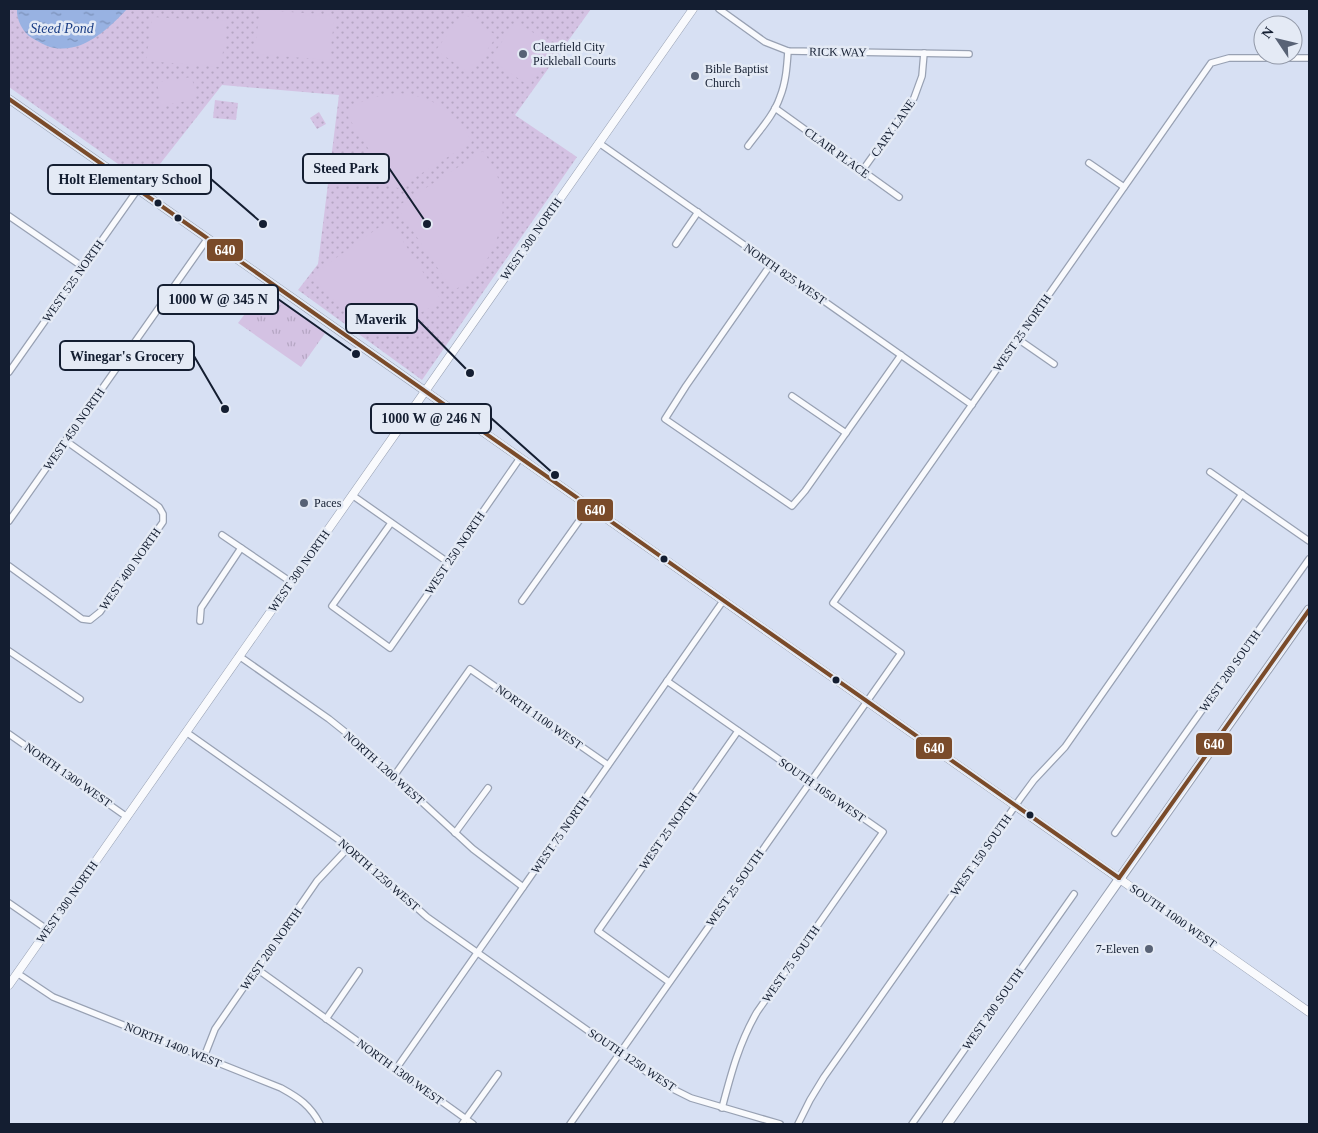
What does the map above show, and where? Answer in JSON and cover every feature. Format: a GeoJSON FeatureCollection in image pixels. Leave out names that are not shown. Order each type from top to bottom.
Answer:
{"type":"FeatureCollection","features":[{"type":"Feature","properties":{"kind":"main road","name":"WEST 300 NORTH"},"geometry":{"type":"LineString","coordinates":[[9,985],[693,9]]}},
{"type":"Feature","properties":{"kind":"main road","name":"SOUTH 1000 WEST"},"geometry":{"type":"LineString","coordinates":[[425,391],[1309,1012]]}},
{"type":"Feature","properties":{"kind":"main road"},"geometry":{"type":"LineString","coordinates":[[947,1124],[1309,610]]}},
{"type":"Feature","properties":{"kind":"street","name":"RICK WAY"},"geometry":{"type":"LineString","coordinates":[[719,9],[765,42],[788,51],[970,54]]}},
{"type":"Feature","properties":{"kind":"street"},"geometry":{"type":"LineString","coordinates":[[748,146],[775,108],[780,97],[785,82],[788,51]]}},
{"type":"Feature","properties":{"kind":"street","name":"CARY LANE"},"geometry":{"type":"LineString","coordinates":[[862,171],[914,98],[922,76],[924,53]]}},
{"type":"Feature","properties":{"kind":"street","name":"WEST 25 NORTH"},"geometry":{"type":"LineString","coordinates":[[901,652],[833,603],[1211,63],[1229,58],[1309,58]]}},
{"type":"Feature","properties":{"kind":"street"},"geometry":{"type":"LineString","coordinates":[[9,99],[425,391]]}},
{"type":"Feature","properties":{"kind":"street","name":"CLAIR PLACE"},"geometry":{"type":"LineString","coordinates":[[775,108],[899,197]]}},
{"type":"Feature","properties":{"kind":"street","name":"NORTH 825 WEST"},"geometry":{"type":"LineString","coordinates":[[599,143],[972,405]]}},
{"type":"Feature","properties":{"kind":"street"},"geometry":{"type":"LineString","coordinates":[[1089,163],[1124,187]]}},
{"type":"Feature","properties":{"kind":"street","name":"WEST 525 NORTH"},"geometry":{"type":"LineString","coordinates":[[9,372],[138,189]]}},
{"type":"Feature","properties":{"kind":"street"},"geometry":{"type":"LineString","coordinates":[[676,244],[698,212]]}},
{"type":"Feature","properties":{"kind":"street"},"geometry":{"type":"LineString","coordinates":[[9,216],[83,268]]}},
{"type":"Feature","properties":{"kind":"street","name":"WEST 450 NORTH"},"geometry":{"type":"LineString","coordinates":[[9,521],[208,238]]}},
{"type":"Feature","properties":{"kind":"street"},"geometry":{"type":"LineString","coordinates":[[771,264],[665,419],[792,506],[846,434],[901,355]]}},
{"type":"Feature","properties":{"kind":"street"},"geometry":{"type":"LineString","coordinates":[[1018,339],[1054,364]]}},
{"type":"Feature","properties":{"kind":"street"},"geometry":{"type":"LineString","coordinates":[[792,396],[846,434]]}},
{"type":"Feature","properties":{"kind":"street","name":"WEST 400 NORTH"},"geometry":{"type":"LineString","coordinates":[[9,566],[82,619],[90,620],[100,612],[163,522],[163,514],[159,507],[66,441]]}},
{"type":"Feature","properties":{"kind":"street","name":"WEST 250 NORTH"},"geometry":{"type":"LineString","coordinates":[[391,523],[332,606],[390,648],[520,458]]}},
{"type":"Feature","properties":{"kind":"street"},"geometry":{"type":"LineString","coordinates":[[1210,472],[1309,541]]}},
{"type":"Feature","properties":{"kind":"street","name":"WEST 150 SOUTH"},"geometry":{"type":"LineString","coordinates":[[798,1124],[824,1077],[1034,780],[1065,747],[1242,494]]}},
{"type":"Feature","properties":{"kind":"street"},"geometry":{"type":"LineString","coordinates":[[352,495],[449,563]]}},
{"type":"Feature","properties":{"kind":"street"},"geometry":{"type":"LineString","coordinates":[[522,601],[589,507]]}},
{"type":"Feature","properties":{"kind":"street"},"geometry":{"type":"LineString","coordinates":[[222,535],[291,582]]}},
{"type":"Feature","properties":{"kind":"street"},"geometry":{"type":"LineString","coordinates":[[200,621],[201,608],[241,548]]}},
{"type":"Feature","properties":{"kind":"street","name":"WEST 200 SOUTH"},"geometry":{"type":"LineString","coordinates":[[1115,833],[1309,558]]}},
{"type":"Feature","properties":{"kind":"street","name":"WEST 75 NORTH"},"geometry":{"type":"LineString","coordinates":[[396,1069],[723,601]]}},
{"type":"Feature","properties":{"kind":"street"},"geometry":{"type":"LineString","coordinates":[[9,651],[80,699]]}},
{"type":"Feature","properties":{"kind":"street","name":"WEST 25 SOUTH"},"geometry":{"type":"LineString","coordinates":[[570,1124],[901,652]]}},
{"type":"Feature","properties":{"kind":"street","name":"NORTH 1200 WEST"},"geometry":{"type":"LineString","coordinates":[[239,656],[349,735],[486,860],[523,887]]}},
{"type":"Feature","properties":{"kind":"street","name":"NORTH 1100 WEST"},"geometry":{"type":"LineString","coordinates":[[394,776],[470,669],[608,765]]}},
{"type":"Feature","properties":{"kind":"street","name":"SOUTH 1050 WEST"},"geometry":{"type":"LineString","coordinates":[[668,681],[883,832]]}},
{"type":"Feature","properties":{"kind":"street","name":"WEST 25 NORTH"},"geometry":{"type":"LineString","coordinates":[[669,982],[598,931],[738,731]]}},
{"type":"Feature","properties":{"kind":"street","name":"NORTH 1250 WEST"},"geometry":{"type":"LineString","coordinates":[[186,732],[349,847],[427,917],[572,1019]]}},
{"type":"Feature","properties":{"kind":"street","name":"NORTH 1300 WEST"},"geometry":{"type":"LineString","coordinates":[[9,734],[127,817]]}},
{"type":"Feature","properties":{"kind":"street"},"geometry":{"type":"LineString","coordinates":[[456,833],[488,788]]}},
{"type":"Feature","properties":{"kind":"street","name":"WEST 75 SOUTH"},"geometry":{"type":"LineString","coordinates":[[722,1108],[744,1035],[757,1012],[883,832]]}},
{"type":"Feature","properties":{"kind":"street","name":"WEST 200 NORTH"},"geometry":{"type":"LineString","coordinates":[[204,1057],[215,1029],[317,881],[349,847]]}},
{"type":"Feature","properties":{"kind":"street","name":"WEST 200 SOUTH"},"geometry":{"type":"LineString","coordinates":[[912,1124],[1074,894]]}},
{"type":"Feature","properties":{"kind":"street"},"geometry":{"type":"LineString","coordinates":[[9,903],[48,930]]}},
{"type":"Feature","properties":{"kind":"street","name":"NORTH 1300 WEST"},"geometry":{"type":"LineString","coordinates":[[257,969],[396,1069],[464,1122],[474,1124]]}},
{"type":"Feature","properties":{"kind":"street"},"geometry":{"type":"LineString","coordinates":[[326,1019],[359,971]]}},
{"type":"Feature","properties":{"kind":"street","name":"NORTH 1400 WEST"},"geometry":{"type":"LineString","coordinates":[[17,973],[53,997],[281,1088],[298,1097],[313,1110],[320,1124]]}},
{"type":"Feature","properties":{"kind":"street","name":"SOUTH 1250 WEST"},"geometry":{"type":"LineString","coordinates":[[572,1019],[665,1085],[691,1098],[780,1124]]}},
{"type":"Feature","properties":{"kind":"street"},"geometry":{"type":"LineString","coordinates":[[464,1122],[498,1074]]}},
{"type":"Feature","properties":{"kind":"green space"},"geometry":{"type":"Polygon","coordinates":[[[9,9],[591,9],[515,115],[577,157],[422,380],[298,290],[318,264],[339,95],[222,85],[145,183],[9,87],[9,9]]]}},
{"type":"Feature","properties":{"kind":"green space"},"geometry":{"type":"Polygon","coordinates":[[[260,10],[335,15],[329,60],[254,54],[260,10]]]}},
{"type":"Feature","properties":{"kind":"green space","name":"Clearfield City Pickleball Courts"},"geometry":{"type":"Polygon","coordinates":[[[463,13],[497,36],[470,74],[436,50],[463,13]]]}},
{"type":"Feature","properties":{"kind":"green space"},"geometry":{"type":"Polygon","coordinates":[[[152,17],[227,21],[221,67],[146,61],[152,17]]]}},
{"type":"Feature","properties":{"kind":"green space","name":"Clearfield City Pickleball Courts"},"geometry":{"type":"Polygon","coordinates":[[[516,21],[556,48],[529,86],[490,59],[516,21]]]}},
{"type":"Feature","properties":{"kind":"green space"},"geometry":{"type":"Polygon","coordinates":[[[192,77],[196,99],[161,106],[157,82],[192,77]]]}},
{"type":"Feature","properties":{"kind":"green space"},"geometry":{"type":"Polygon","coordinates":[[[396,93],[420,97],[441,106],[458,121],[472,142],[398,188],[392,186],[345,112],[356,104],[369,99],[396,93]]]}},
{"type":"Feature","properties":{"kind":"green space"},"geometry":{"type":"Polygon","coordinates":[[[215,100],[238,103],[236,120],[213,118],[215,100]]]}},
{"type":"Feature","properties":{"kind":"green space"},"geometry":{"type":"Polygon","coordinates":[[[319,112],[326,124],[317,129],[310,118],[319,112]]]}},
{"type":"Feature","properties":{"kind":"green space"},"geometry":{"type":"Polygon","coordinates":[[[483,151],[498,178],[503,204],[502,218],[495,244],[489,257],[470,280],[453,291],[400,212],[401,204],[483,151]]]}},
{"type":"Feature","properties":{"kind":"green space"},"geometry":{"type":"Polygon","coordinates":[[[385,223],[392,224],[441,300],[426,310],[403,318],[380,318],[348,309],[334,300],[312,275],[385,223]]]}},
{"type":"Feature","properties":{"kind":"green space"},"geometry":{"type":"Polygon","coordinates":[[[264,289],[326,332],[301,367],[238,323],[264,289]]]}},
{"type":"Feature","properties":{"kind":"water","name":"Steed Pond"},"geometry":{"type":"Polygon","coordinates":[[[17,9],[127,9],[93,39],[83,44],[62,49],[50,47],[29,36],[19,21],[17,9]]]}},
{"type":"Feature","properties":{"kind":"transit line","name":"640"},"geometry":{"type":"LineString","coordinates":[[9,99],[1119,878]]}},
{"type":"Feature","properties":{"kind":"transit line","name":"640"},"geometry":{"type":"LineString","coordinates":[[1119,878],[1309,610]]}},
{"type":"Feature","properties":{"kind":"place","name":"Clearfield City Pickleball Courts"},"geometry":{"type":"Point","coordinates":[523,54]}},
{"type":"Feature","properties":{"kind":"place","name":"Bible Baptist Church"},"geometry":{"type":"Point","coordinates":[695,76]}},
{"type":"Feature","properties":{"kind":"place","name":"Holt Elementary School"},"geometry":{"type":"Point","coordinates":[263,224]}},
{"type":"Feature","properties":{"kind":"place","name":"Steed Park"},"geometry":{"type":"Point","coordinates":[427,224]}},
{"type":"Feature","properties":{"kind":"place","name":"1000 W @ 345 N"},"geometry":{"type":"Point","coordinates":[356,354]}},
{"type":"Feature","properties":{"kind":"place","name":"Maverik"},"geometry":{"type":"Point","coordinates":[470,373]}},
{"type":"Feature","properties":{"kind":"place","name":"Winegar's Grocery"},"geometry":{"type":"Point","coordinates":[225,409]}},
{"type":"Feature","properties":{"kind":"place","name":"1000 W @ 246 N"},"geometry":{"type":"Point","coordinates":[555,475]}},
{"type":"Feature","properties":{"kind":"place","name":"Paces"},"geometry":{"type":"Point","coordinates":[304,503]}},
{"type":"Feature","properties":{"kind":"place","name":"7-Eleven"},"geometry":{"type":"Point","coordinates":[1149,949]}}]}
